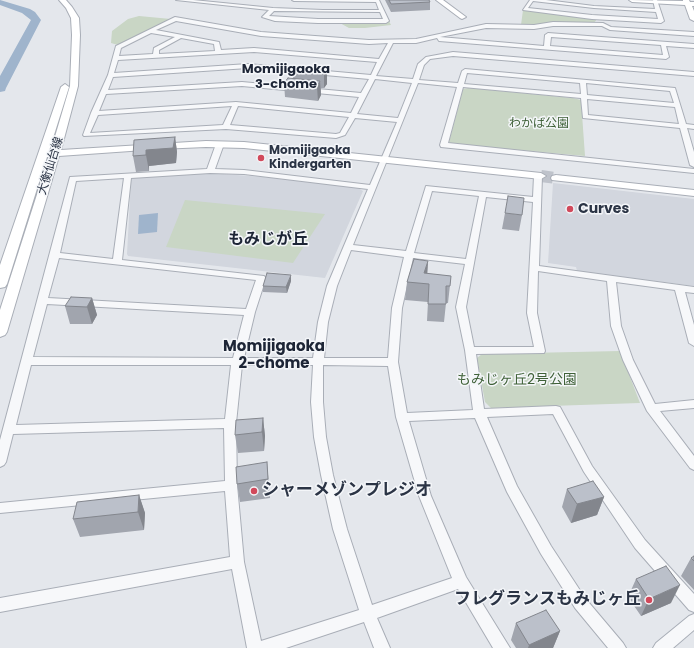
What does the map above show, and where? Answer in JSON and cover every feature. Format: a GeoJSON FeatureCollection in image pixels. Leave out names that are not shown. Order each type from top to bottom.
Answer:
{"type":"FeatureCollection","features":[{"type":"Feature","properties":{"kind":"main road","name":"大衡仙台線"},"geometry":{"type":"LineString","coordinates":[[0,332],[49,154],[67,75],[67,18],[62,8],[53,0]]}},
{"type":"Feature","properties":{"kind":"main road","name":"大衡仙台線"},"geometry":{"type":"LineString","coordinates":[[0,284],[70,101],[75,67],[75,18],[69,7],[62,0]]}},
{"type":"Feature","properties":{"kind":"main road"},"geometry":{"type":"LineString","coordinates":[[443,0],[462,17]]}},
{"type":"Feature","properties":{"kind":"main road"},"geometry":{"type":"LineString","coordinates":[[632,0],[689,3],[694,19]]}},
{"type":"Feature","properties":{"kind":"main road"},"geometry":{"type":"LineString","coordinates":[[49,154],[159,146],[220,144],[268,146],[539,176]]}},
{"type":"Feature","properties":{"kind":"main road"},"geometry":{"type":"LineString","coordinates":[[556,178],[694,193]]}},
{"type":"Feature","properties":{"kind":"street"},"geometry":{"type":"LineString","coordinates":[[178,0],[273,9],[323,11],[382,10]]}},
{"type":"Feature","properties":{"kind":"street"},"geometry":{"type":"LineString","coordinates":[[273,9],[265,17],[275,19],[318,21],[386,21],[377,0],[294,0]]}},
{"type":"Feature","properties":{"kind":"street"},"geometry":{"type":"LineString","coordinates":[[655,1],[658,11],[661,21],[592,17],[525,9],[533,0],[564,4],[658,11]]}},
{"type":"Feature","properties":{"kind":"street"},"geometry":{"type":"LineString","coordinates":[[381,61],[258,42],[175,19],[118,47],[111,75],[94,112],[86,135],[226,127],[336,136],[343,134],[391,42]]}},
{"type":"Feature","properties":{"kind":"street"},"geometry":{"type":"LineString","coordinates":[[427,38],[471,42],[585,24],[603,25],[610,28],[694,34]]}},
{"type":"Feature","properties":{"kind":"street"},"geometry":{"type":"LineString","coordinates":[[585,24],[585,38]]}},
{"type":"Feature","properties":{"kind":"street"},"geometry":{"type":"LineString","coordinates":[[116,58],[218,53],[258,42],[416,41],[486,26],[510,36],[547,48],[666,57],[663,44]]}},
{"type":"Feature","properties":{"kind":"street"},"geometry":{"type":"LineString","coordinates":[[151,31],[217,43],[218,53]]}},
{"type":"Feature","properties":{"kind":"street"},"geometry":{"type":"LineString","coordinates":[[547,48],[548,35],[694,46]]}},
{"type":"Feature","properties":{"kind":"street"},"geometry":{"type":"LineString","coordinates":[[156,56],[156,49],[181,36]]}},
{"type":"Feature","properties":{"kind":"street"},"geometry":{"type":"LineString","coordinates":[[466,56],[471,42]]}},
{"type":"Feature","properties":{"kind":"street"},"geometry":{"type":"LineString","coordinates":[[382,648],[368,614],[340,528],[328,475],[320,437],[318,409],[318,363],[323,322],[332,286],[400,120],[421,64],[428,58],[444,54],[694,74]]}},
{"type":"Feature","properties":{"kind":"street"},"geometry":{"type":"LineString","coordinates":[[626,54],[632,85]]}},
{"type":"Feature","properties":{"kind":"street"},"geometry":{"type":"LineString","coordinates":[[503,74],[506,59]]}},
{"type":"Feature","properties":{"kind":"street"},"geometry":{"type":"LineString","coordinates":[[694,164],[673,88],[465,71],[444,145],[694,171]]}},
{"type":"Feature","properties":{"kind":"street"},"geometry":{"type":"LineString","coordinates":[[111,75],[373,77],[677,105]]}},
{"type":"Feature","properties":{"kind":"street"},"geometry":{"type":"LineString","coordinates":[[104,92],[245,75],[363,95]]}},
{"type":"Feature","properties":{"kind":"street"},"geometry":{"type":"LineString","coordinates":[[584,81],[585,117],[694,127]]}},
{"type":"Feature","properties":{"kind":"street"},"geometry":{"type":"LineString","coordinates":[[94,112],[236,104],[400,120]]}},
{"type":"Feature","properties":{"kind":"street"},"geometry":{"type":"LineString","coordinates":[[226,127],[236,104]]}},
{"type":"Feature","properties":{"kind":"street"},"geometry":{"type":"LineString","coordinates":[[210,171],[220,144]]}},
{"type":"Feature","properties":{"kind":"street"},"geometry":{"type":"LineString","coordinates":[[0,462],[42,301],[56,255],[73,179],[210,171],[244,172],[371,188]]}},
{"type":"Feature","properties":{"kind":"street"},"geometry":{"type":"LineString","coordinates":[[117,260],[128,175]]}},
{"type":"Feature","properties":{"kind":"street"},"geometry":{"type":"LineString","coordinates":[[470,350],[540,351],[532,313],[539,176]]}},
{"type":"Feature","properties":{"kind":"street"},"geometry":{"type":"LineString","coordinates":[[502,648],[461,581],[425,496],[402,418],[393,362],[397,308],[409,254],[429,188],[537,200]]}},
{"type":"Feature","properties":{"kind":"street"},"geometry":{"type":"LineString","coordinates":[[483,194],[461,307],[470,350],[480,413],[511,488],[546,550],[580,603],[618,648]]}},
{"type":"Feature","properties":{"kind":"street"},"geometry":{"type":"LineString","coordinates":[[347,247],[470,262]]}},
{"type":"Feature","properties":{"kind":"street"},"geometry":{"type":"LineString","coordinates":[[56,255],[117,260],[262,278],[250,312],[237,362],[230,423],[231,485],[237,562],[255,648]]}},
{"type":"Feature","properties":{"kind":"street"},"geometry":{"type":"LineString","coordinates":[[535,268],[694,290]]}},
{"type":"Feature","properties":{"kind":"street"},"geometry":{"type":"LineString","coordinates":[[611,279],[616,326],[628,360],[651,408],[694,465]]}},
{"type":"Feature","properties":{"kind":"street"},"geometry":{"type":"LineString","coordinates":[[679,288],[694,343]]}},
{"type":"Feature","properties":{"kind":"street"},"geometry":{"type":"LineString","coordinates":[[42,301],[250,312]]}},
{"type":"Feature","properties":{"kind":"street"},"geometry":{"type":"LineString","coordinates":[[27,361],[318,363],[393,362]]}},
{"type":"Feature","properties":{"kind":"street"},"geometry":{"type":"LineString","coordinates":[[651,408],[694,404]]}},
{"type":"Feature","properties":{"kind":"street"},"geometry":{"type":"LineString","coordinates":[[402,418],[556,410],[588,469],[640,544],[694,605]]}},
{"type":"Feature","properties":{"kind":"street"},"geometry":{"type":"LineString","coordinates":[[9,430],[230,423]]}},
{"type":"Feature","properties":{"kind":"street"},"geometry":{"type":"LineString","coordinates":[[0,508],[231,485]]}},
{"type":"Feature","properties":{"kind":"street"},"geometry":{"type":"LineString","coordinates":[[0,605],[237,562]]}},
{"type":"Feature","properties":{"kind":"street"},"geometry":{"type":"LineString","coordinates":[[263,648],[368,614],[461,581]]}},
{"type":"Feature","properties":{"kind":"street"},"geometry":{"type":"LineString","coordinates":[[661,648],[694,622]]}},
{"type":"Feature","properties":{"kind":"shaded area"},"geometry":{"type":"Polygon","coordinates":[[[210,173],[263,177],[358,188],[363,191],[325,278],[128,256],[131,179],[136,177],[210,173]]]}},
{"type":"Feature","properties":{"kind":"shaded area"},"geometry":{"type":"Polygon","coordinates":[[[553,183],[694,199],[694,286],[577,271],[576,267],[548,263],[553,183]]]}},
{"type":"Feature","properties":{"kind":"green space"},"geometry":{"type":"Polygon","coordinates":[[[523,10],[598,18],[593,24],[521,25],[523,10]]]}},
{"type":"Feature","properties":{"kind":"green space"},"geometry":{"type":"Polygon","coordinates":[[[139,16],[171,19],[118,45],[111,43],[112,31],[128,19],[139,16]]]}},
{"type":"Feature","properties":{"kind":"green space"},"geometry":{"type":"Polygon","coordinates":[[[389,21],[391,25],[365,28],[349,28],[338,22],[389,21]]]}},
{"type":"Feature","properties":{"kind":"green space","name":"わかば公園"},"geometry":{"type":"Polygon","coordinates":[[[468,88],[581,100],[585,156],[451,144],[449,142],[463,89],[468,88]]]}},
{"type":"Feature","properties":{"kind":"green space"},"geometry":{"type":"Polygon","coordinates":[[[185,200],[325,214],[293,263],[166,247],[185,200]]]}},
{"type":"Feature","properties":{"kind":"green space","name":"もみじヶ丘2号公園"},"geometry":{"type":"Polygon","coordinates":[[[620,351],[640,403],[491,408],[485,402],[477,358],[482,354],[620,351]]]}},
{"type":"Feature","properties":{"kind":"water"},"geometry":{"type":"Polygon","coordinates":[[[158,213],[157,232],[138,234],[139,215],[158,213]]]}},
{"type":"Feature","properties":{"kind":"building"},"geometry":{"type":"Polygon","coordinates":[[[389,0],[429,0],[430,2],[391,4],[389,0]]]}},
{"type":"Feature","properties":{"kind":"building"},"geometry":{"type":"Polygon","coordinates":[[[295,68],[327,70],[324,74],[293,72],[295,68]]]}},
{"type":"Feature","properties":{"kind":"building"},"geometry":{"type":"Polygon","coordinates":[[[288,78],[320,81],[317,87],[284,83],[288,78]]]}},
{"type":"Feature","properties":{"kind":"building"},"geometry":{"type":"Polygon","coordinates":[[[175,137],[173,148],[146,150],[146,155],[133,156],[134,140],[175,137]]]}},
{"type":"Feature","properties":{"kind":"building"},"geometry":{"type":"Polygon","coordinates":[[[508,196],[524,198],[522,215],[505,213],[508,196]]]}},
{"type":"Feature","properties":{"kind":"building"},"geometry":{"type":"Polygon","coordinates":[[[414,259],[428,261],[424,273],[451,276],[450,286],[446,286],[446,304],[428,304],[429,284],[407,282],[414,259]]]}},
{"type":"Feature","properties":{"kind":"building"},"geometry":{"type":"Polygon","coordinates":[[[267,273],[291,275],[286,287],[263,286],[267,273]]]}},
{"type":"Feature","properties":{"kind":"building"},"geometry":{"type":"Polygon","coordinates":[[[71,297],[92,298],[87,307],[65,306],[71,297]]]}},
{"type":"Feature","properties":{"kind":"building"},"geometry":{"type":"Polygon","coordinates":[[[263,418],[262,432],[235,435],[236,420],[263,418]]]}},
{"type":"Feature","properties":{"kind":"building"},"geometry":{"type":"Polygon","coordinates":[[[267,462],[268,479],[237,484],[236,467],[267,462]]]}},
{"type":"Feature","properties":{"kind":"building"},"geometry":{"type":"Polygon","coordinates":[[[593,481],[604,497],[577,504],[567,489],[593,481]]]}},
{"type":"Feature","properties":{"kind":"building"},"geometry":{"type":"Polygon","coordinates":[[[139,495],[138,512],[73,519],[77,502],[139,495]]]}},
{"type":"Feature","properties":{"kind":"building"},"geometry":{"type":"Polygon","coordinates":[[[666,566],[680,585],[649,599],[636,579],[666,566]]]}},
{"type":"Feature","properties":{"kind":"building"},"geometry":{"type":"Polygon","coordinates":[[[546,610],[560,631],[529,645],[516,623],[546,610]]]}},
{"type":"Feature","properties":{"kind":"waterway"},"geometry":{"type":"LineString","coordinates":[[0,2],[26,11],[36,20],[0,88]]}},
{"type":"Feature","properties":{"kind":"tunnel"},"geometry":{"type":"LineString","coordinates":[[541,176],[556,178]]}},
{"type":"Feature","properties":{"kind":"place","name":"Momijigaoka Kindergarten"},"geometry":{"type":"Point","coordinates":[261,158]}},
{"type":"Feature","properties":{"kind":"place","name":"Curves"},"geometry":{"type":"Point","coordinates":[570,209]}},
{"type":"Feature","properties":{"kind":"place","name":"シャーメゾンプレジオ"},"geometry":{"type":"Point","coordinates":[254,491]}},
{"type":"Feature","properties":{"kind":"place","name":"フレグランスもみじヶ丘"},"geometry":{"type":"Point","coordinates":[649,600]}},
{"type":"Feature","properties":{"kind":"district","name":"Momijigaoka 3-chome"},"geometry":{"type":"Point","coordinates":[286,78]}},
{"type":"Feature","properties":{"kind":"district","name":"もみじが丘"},"geometry":{"type":"Point","coordinates":[268,240]}},
{"type":"Feature","properties":{"kind":"district","name":"Momijigaoka 2-chome"},"geometry":{"type":"Point","coordinates":[274,356]}}]}
